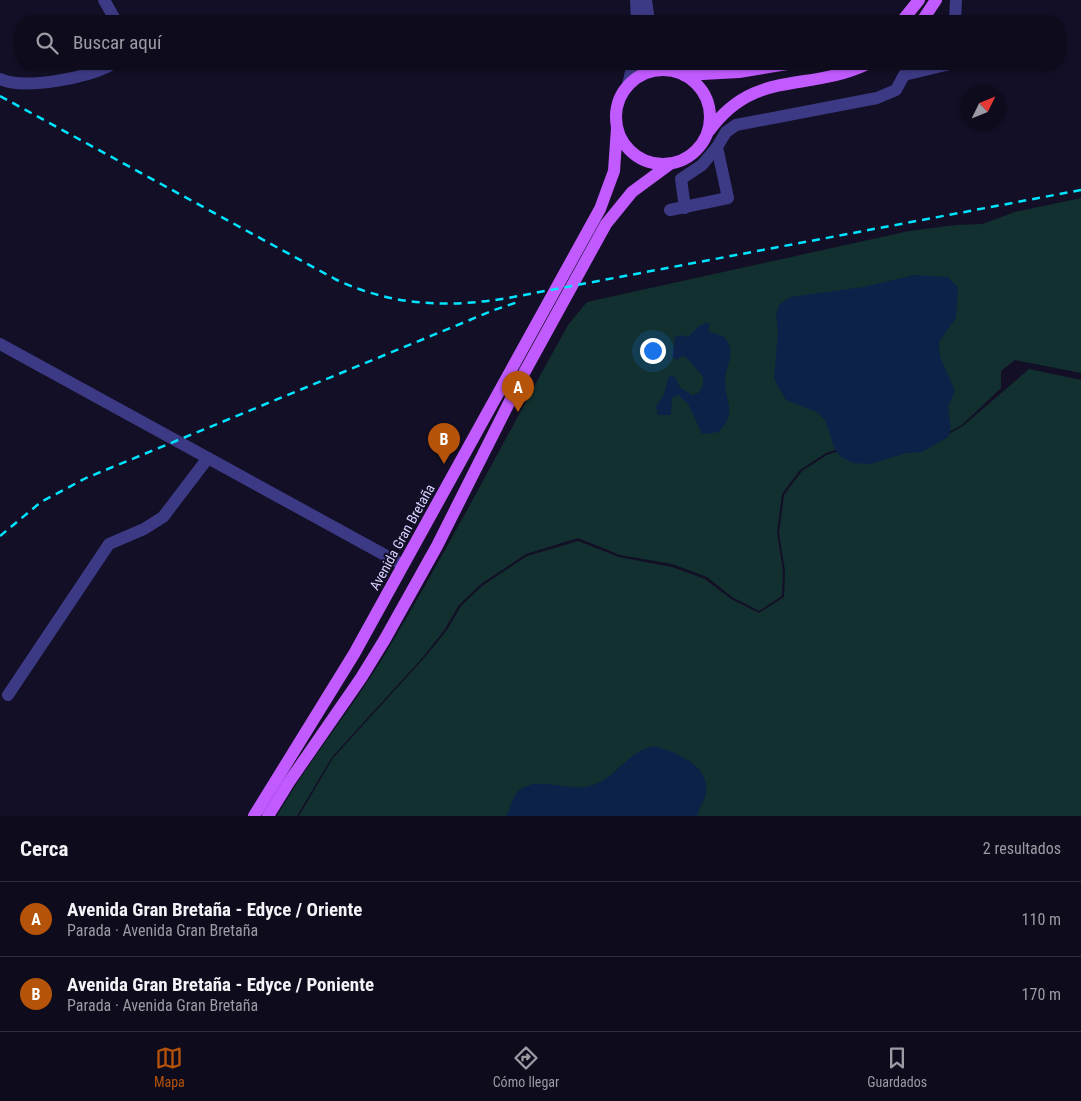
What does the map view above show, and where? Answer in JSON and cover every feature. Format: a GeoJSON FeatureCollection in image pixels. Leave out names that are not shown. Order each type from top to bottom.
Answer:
{"type":"FeatureCollection","features":[{"type":"Feature","properties":{"kind":"main road"},"geometry":{"type":"LineString","coordinates":[[907,15],[920,0]]}},
{"type":"Feature","properties":{"kind":"main road"},"geometry":{"type":"LineString","coordinates":[[926,15],[936,0]]}},
{"type":"Feature","properties":{"kind":"main road"},"geometry":{"type":"LineString","coordinates":[[751,70],[739,72],[664,70],[651,71],[638,77],[628,85],[618,102],[615,115],[621,140],[634,155],[651,163],[670,164],[681,161],[695,152],[707,133],[732,106],[755,91],[848,70]]}},
{"type":"Feature","properties":{"kind":"main road"},"geometry":{"type":"LineString","coordinates":[[677,70],[700,88],[706,100],[710,120],[707,133]]}},
{"type":"Feature","properties":{"kind":"main road","name":"Avenida Gran Bretaña"},"geometry":{"type":"LineString","coordinates":[[254,816],[347,667],[600,209],[614,172],[617,128]]}},
{"type":"Feature","properties":{"kind":"main road"},"geometry":{"type":"LineString","coordinates":[[268,816],[289,782],[361,678],[437,546],[531,358],[606,224],[632,192],[670,164]]}},
{"type":"Feature","properties":{"kind":"main road"},"geometry":{"type":"LineString","coordinates":[[403,565],[418,561],[437,546]]}},
{"type":"Feature","properties":{"kind":"street"},"geometry":{"type":"LineString","coordinates":[[103,0],[104,15]]}},
{"type":"Feature","properties":{"kind":"street"},"geometry":{"type":"LineString","coordinates":[[103,0],[112,15]]}},
{"type":"Feature","properties":{"kind":"street"},"geometry":{"type":"LineString","coordinates":[[636,0],[637,15]]}},
{"type":"Feature","properties":{"kind":"street"},"geometry":{"type":"LineString","coordinates":[[646,0],[648,15]]}},
{"type":"Feature","properties":{"kind":"street"},"geometry":{"type":"LineString","coordinates":[[955,15],[956,0]]}},
{"type":"Feature","properties":{"kind":"street"},"geometry":{"type":"LineString","coordinates":[[0,79],[19,84],[43,82],[99,70]]}},
{"type":"Feature","properties":{"kind":"street"},"geometry":{"type":"LineString","coordinates":[[628,85],[632,70]]}},
{"type":"Feature","properties":{"kind":"street"},"geometry":{"type":"LineString","coordinates":[[684,208],[681,178],[702,165],[717,147],[726,132],[736,125],[877,98],[896,90],[904,75],[925,70]]}},
{"type":"Feature","properties":{"kind":"street"},"geometry":{"type":"LineString","coordinates":[[670,210],[728,198],[717,147]]}},
{"type":"Feature","properties":{"kind":"street"},"geometry":{"type":"LineString","coordinates":[[0,344],[403,565]]}},
{"type":"Feature","properties":{"kind":"street"},"geometry":{"type":"LineString","coordinates":[[8,695],[109,544],[144,530],[163,516],[208,458]]}},
{"type":"Feature","properties":{"kind":"green space"},"geometry":{"type":"Polygon","coordinates":[[[1081,198],[1081,373],[1015,360],[1001,371],[1001,388],[962,425],[926,444],[851,445],[826,453],[800,470],[782,494],[777,533],[783,571],[782,596],[759,611],[732,597],[707,577],[672,564],[620,555],[578,538],[526,554],[481,584],[459,605],[445,629],[424,656],[332,757],[297,816],[277,816],[382,659],[454,535],[568,325],[587,302],[909,231],[982,224],[1015,212],[1081,198]]]}},
{"type":"Feature","properties":{"kind":"green space"},"geometry":{"type":"Polygon","coordinates":[[[1029,369],[1081,380],[1081,816],[299,816],[333,758],[425,657],[447,630],[461,606],[482,586],[527,556],[578,541],[619,557],[672,567],[705,579],[731,599],[759,613],[784,597],[785,571],[779,533],[784,495],[802,471],[827,455],[851,447],[927,446],[963,426],[1029,369]]]}},
{"type":"Feature","properties":{"kind":"water"},"geometry":{"type":"Polygon","coordinates":[[[914,275],[948,277],[958,288],[956,318],[939,342],[940,356],[955,391],[948,407],[951,428],[948,437],[922,452],[906,453],[870,464],[853,463],[841,457],[835,449],[825,420],[817,412],[786,400],[774,379],[778,332],[776,315],[779,305],[790,297],[864,287],[914,275]]]}},
{"type":"Feature","properties":{"kind":"water"},"geometry":{"type":"Polygon","coordinates":[[[710,324],[708,331],[724,337],[730,348],[730,359],[725,381],[729,413],[725,425],[719,432],[702,434],[688,404],[678,395],[672,398],[671,415],[658,415],[656,407],[664,394],[669,375],[675,377],[680,387],[692,395],[698,393],[703,386],[703,377],[686,357],[682,356],[677,360],[672,357],[675,337],[681,335],[688,337],[700,325],[710,324]]]}},
{"type":"Feature","properties":{"kind":"water"},"geometry":{"type":"Polygon","coordinates":[[[655,746],[690,761],[703,775],[706,784],[706,794],[697,816],[506,816],[516,794],[529,785],[590,786],[607,777],[637,753],[655,746]]]}},
{"type":"Feature","properties":{"kind":"railway"},"geometry":{"type":"LineString","coordinates":[[0,96],[335,279],[377,295],[399,300],[442,304],[508,298],[1081,190]]}},
{"type":"Feature","properties":{"kind":"railway"},"geometry":{"type":"LineString","coordinates":[[0,536],[41,502],[86,478],[494,310],[518,302]]}},
{"type":"Feature","properties":{"kind":"place","name":"Avenida Gran Bretaña - Edyce / Oriente"},"geometry":{"type":"Point","coordinates":[518,412]}},
{"type":"Feature","properties":{"kind":"place","name":"Avenida Gran Bretaña - Edyce / Poniente"},"geometry":{"type":"Point","coordinates":[444,464]}}]}
